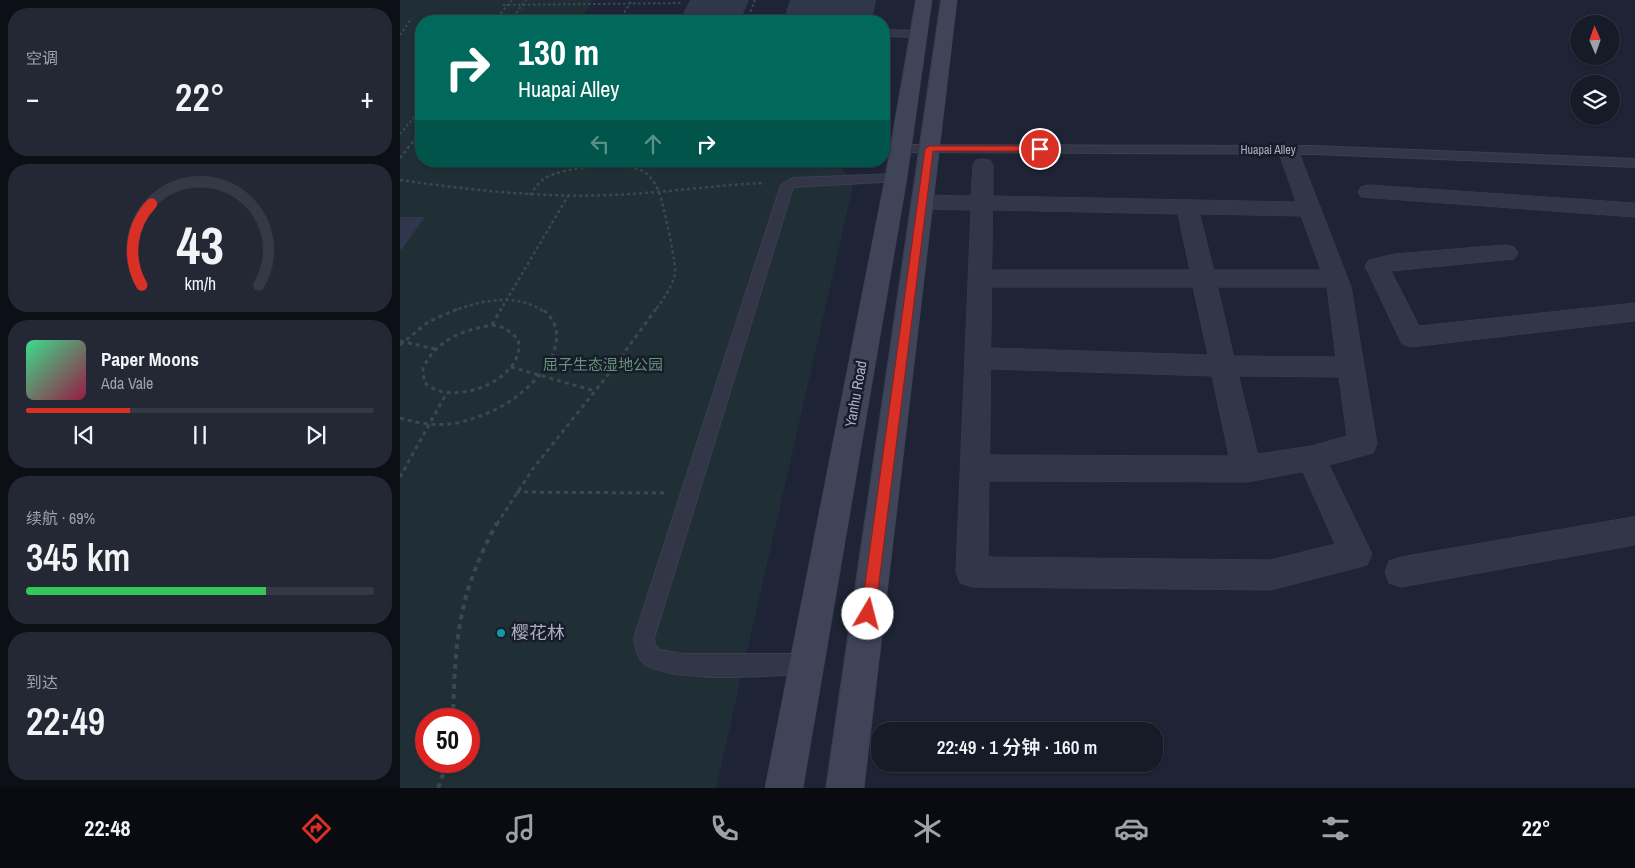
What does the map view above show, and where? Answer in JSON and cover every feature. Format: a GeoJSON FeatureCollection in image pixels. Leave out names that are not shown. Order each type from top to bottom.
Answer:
{"type":"FeatureCollection","features":[{"type":"Feature","properties":{"kind":"main road","name":"Yanhu Road"},"geometry":{"type":"LineString","coordinates":[[784,788],[896,178],[924,0]]}},
{"type":"Feature","properties":{"kind":"main road"},"geometry":{"type":"LineString","coordinates":[[845,788],[949,0]]}},
{"type":"Feature","properties":{"kind":"street"},"geometry":{"type":"LineString","coordinates":[[975,468],[1247,469],[1311,458],[1363,444],[1336,279],[1288,150]]}},
{"type":"Feature","properties":{"kind":"street"},"geometry":{"type":"LineString","coordinates":[[983,165],[980,358],[972,572],[1271,575],[1356,554],[1311,458]]}},
{"type":"Feature","properties":{"kind":"street"},"geometry":{"type":"LineString","coordinates":[[1369,192],[1635,210]]}},
{"type":"Feature","properties":{"kind":"street"},"geometry":{"type":"LineString","coordinates":[[922,202],[1311,209]]}},
{"type":"Feature","properties":{"kind":"street"},"geometry":{"type":"LineString","coordinates":[[1187,206],[1247,469]]}},
{"type":"Feature","properties":{"kind":"street"},"geometry":{"type":"LineString","coordinates":[[1506,253],[1394,262],[1376,266],[1411,338],[1635,312]]}},
{"type":"Feature","properties":{"kind":"street"},"geometry":{"type":"LineString","coordinates":[[980,278],[1336,279]]}},
{"type":"Feature","properties":{"kind":"street"},"geometry":{"type":"LineString","coordinates":[[980,358],[1224,366],[1350,367]]}},
{"type":"Feature","properties":{"kind":"street"},"geometry":{"type":"LineString","coordinates":[[1401,572],[1635,532]]}},
{"type":"Feature","properties":{"kind":"lane"},"geometry":{"type":"LineString","coordinates":[[890,33],[918,34]]}},
{"type":"Feature","properties":{"kind":"lane","name":"Huapai Alley"},"geometry":{"type":"LineString","coordinates":[[900,149],[1288,150],[1635,163]]}},
{"type":"Feature","properties":{"kind":"lane"},"geometry":{"type":"LineString","coordinates":[[807,664],[686,664],[655,659],[646,650],[644,638],[784,190],[787,185],[793,182],[896,178]]}},
{"type":"Feature","properties":{"kind":"path"},"geometry":{"type":"LineString","coordinates":[[499,15],[512,0]]}},
{"type":"Feature","properties":{"kind":"path"},"geometry":{"type":"LineString","coordinates":[[515,15],[526,0]]}},
{"type":"Feature","properties":{"kind":"path"},"geometry":{"type":"LineString","coordinates":[[623,15],[632,0]]}},
{"type":"Feature","properties":{"kind":"path"},"geometry":{"type":"LineString","coordinates":[[749,15],[755,0]]}},
{"type":"Feature","properties":{"kind":"path"},"geometry":{"type":"LineString","coordinates":[[503,5],[682,3]]}},
{"type":"Feature","properties":{"kind":"path"},"geometry":{"type":"LineString","coordinates":[[400,35],[411,19]]}},
{"type":"Feature","properties":{"kind":"path"},"geometry":{"type":"LineString","coordinates":[[400,134],[415,116]]}},
{"type":"Feature","properties":{"kind":"path"},"geometry":{"type":"LineString","coordinates":[[400,158],[415,139]]}},
{"type":"Feature","properties":{"kind":"path"},"geometry":{"type":"LineString","coordinates":[[530,195],[535,186],[546,178],[583,167]]}},
{"type":"Feature","properties":{"kind":"path"},"geometry":{"type":"LineString","coordinates":[[454,708],[455,646],[464,601],[496,524],[515,492],[595,391],[661,302],[674,280],[676,272],[674,259],[659,191],[647,174],[638,169],[628,167]]}},
{"type":"Feature","properties":{"kind":"path"},"geometry":{"type":"LineString","coordinates":[[400,180],[478,191],[568,196],[659,191],[744,183],[793,182]]}},
{"type":"Feature","properties":{"kind":"path"},"geometry":{"type":"LineString","coordinates":[[492,325],[568,196]]}},
{"type":"Feature","properties":{"kind":"path"},"geometry":{"type":"LineString","coordinates":[[400,418],[410,422],[430,425],[454,423],[479,416],[503,405],[540,376],[556,348],[558,334],[554,323],[547,313],[537,306],[507,300],[471,304],[452,311],[418,330],[401,343]]}},
{"type":"Feature","properties":{"kind":"path"},"geometry":{"type":"LineString","coordinates":[[492,325],[514,331],[519,338],[521,346],[518,356],[511,367],[485,386],[469,392],[446,394],[428,388],[423,380],[422,370],[435,349],[462,331],[492,325]]}},
{"type":"Feature","properties":{"kind":"path"},"geometry":{"type":"LineString","coordinates":[[401,343],[435,349]]}},
{"type":"Feature","properties":{"kind":"path"},"geometry":{"type":"LineString","coordinates":[[511,367],[595,391]]}},
{"type":"Feature","properties":{"kind":"path"},"geometry":{"type":"LineString","coordinates":[[400,477],[446,394]]}},
{"type":"Feature","properties":{"kind":"path"},"geometry":{"type":"LineString","coordinates":[[515,492],[689,493]]}},
{"type":"Feature","properties":{"kind":"path"},"geometry":{"type":"LineString","coordinates":[[438,788],[444,773]]}},
{"type":"Feature","properties":{"kind":"green space","name":"屈子生态湿地公园"},"geometry":{"type":"Polygon","coordinates":[[[400,0],[593,0],[583,15],[415,15],[415,167],[844,167],[843,170],[853,186],[716,788],[400,788],[400,0]]]}},
{"type":"Feature","properties":{"kind":"building"},"geometry":{"type":"Polygon","coordinates":[[[690,0],[749,0],[743,15],[682,15],[690,0]]]}},
{"type":"Feature","properties":{"kind":"building"},"geometry":{"type":"Polygon","coordinates":[[[790,0],[876,0],[873,15],[785,15],[790,0]]]}},
{"type":"Feature","properties":{"kind":"building"},"geometry":{"type":"Polygon","coordinates":[[[400,217],[425,217],[402,249],[400,249],[400,217]]]}},
{"type":"Feature","properties":{"kind":"place","name":"樱花林"},"geometry":{"type":"Point","coordinates":[501,633]}},
{"type":"Feature","properties":{"kind":"route"},"geometry":{"type":"LineString","coordinates":[[868,614],[929,149],[1040,149]]}}]}
